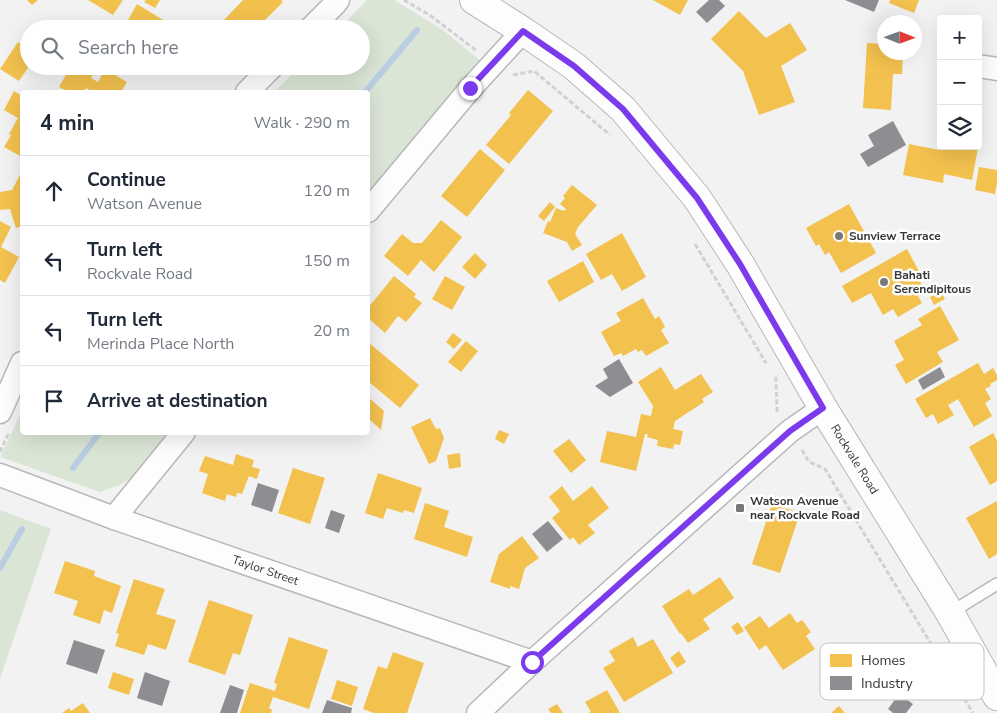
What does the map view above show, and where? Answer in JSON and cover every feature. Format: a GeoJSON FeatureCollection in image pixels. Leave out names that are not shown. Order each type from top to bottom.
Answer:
{"type":"FeatureCollection","features":[{"type":"Feature","properties":{"kind":"street"},"geometry":{"type":"LineString","coordinates":[[319,20],[338,0]]}},
{"type":"Feature","properties":{"kind":"street","name":"Rockvale Road"},"geometry":{"type":"LineString","coordinates":[[474,0],[574,66],[623,109],[697,198],[740,264],[823,408],[967,643]]}},
{"type":"Feature","properties":{"kind":"street"},"geometry":{"type":"LineString","coordinates":[[370,209],[470,88],[523,31]]}},
{"type":"Feature","properties":{"kind":"street"},"geometry":{"type":"LineString","coordinates":[[982,67],[997,70]]}},
{"type":"Feature","properties":{"kind":"street"},"geometry":{"type":"LineString","coordinates":[[248,90],[264,75]]}},
{"type":"Feature","properties":{"kind":"street"},"geometry":{"type":"LineString","coordinates":[[0,412],[20,367]]}},
{"type":"Feature","properties":{"kind":"street"},"geometry":{"type":"LineString","coordinates":[[478,713],[532,662],[790,431],[823,408]]}},
{"type":"Feature","properties":{"kind":"street"},"geometry":{"type":"LineString","coordinates":[[114,518],[182,435]]}},
{"type":"Feature","properties":{"kind":"street","name":"Taylor Street"},"geometry":{"type":"LineString","coordinates":[[0,475],[114,518],[532,662]]}},
{"type":"Feature","properties":{"kind":"street","name":"Rockvale Road"},"geometry":{"type":"LineString","coordinates":[[984,673],[997,696]]}},
{"type":"Feature","properties":{"kind":"lane"},"geometry":{"type":"LineString","coordinates":[[950,613],[997,584]]}},
{"type":"Feature","properties":{"kind":"path"},"geometry":{"type":"LineString","coordinates":[[404,0],[431,16],[478,52]]}},
{"type":"Feature","properties":{"kind":"path"},"geometry":{"type":"LineString","coordinates":[[509,75],[534,71],[615,139]]}},
{"type":"Feature","properties":{"kind":"path"},"geometry":{"type":"LineString","coordinates":[[695,244],[776,379],[777,410],[780,415]]}},
{"type":"Feature","properties":{"kind":"path"},"geometry":{"type":"LineString","coordinates":[[801,449],[809,462],[825,469],[931,643]]}},
{"type":"Feature","properties":{"kind":"path"},"geometry":{"type":"LineString","coordinates":[[965,700],[973,713]]}},
{"type":"Feature","properties":{"kind":"green space"},"geometry":{"type":"Polygon","coordinates":[[[367,0],[394,0],[443,30],[482,62],[370,195],[370,90],[276,90],[292,75],[370,75],[370,20],[348,20],[367,0]]]}},
{"type":"Feature","properties":{"kind":"green space"},"geometry":{"type":"Polygon","coordinates":[[[20,415],[20,435],[167,435],[132,478],[100,492],[0,457],[20,415]]]}},
{"type":"Feature","properties":{"kind":"green space"},"geometry":{"type":"Polygon","coordinates":[[[0,510],[51,529],[0,679],[0,510]]]}},
{"type":"Feature","properties":{"kind":"building: Homes"},"geometry":{"type":"Polygon","coordinates":[[[27,0],[38,0],[32,5],[27,0]]]}},
{"type":"Feature","properties":{"kind":"building: Homes"},"geometry":{"type":"Polygon","coordinates":[[[88,0],[123,0],[113,15],[88,0]]]}},
{"type":"Feature","properties":{"kind":"building: Homes"},"geometry":{"type":"Polygon","coordinates":[[[146,0],[160,0],[155,8],[144,2],[146,0]]]}},
{"type":"Feature","properties":{"kind":"building: Homes"},"geometry":{"type":"Polygon","coordinates":[[[243,0],[281,0],[283,2],[265,20],[224,20],[243,0]]]}},
{"type":"Feature","properties":{"kind":"building: Homes"},"geometry":{"type":"Polygon","coordinates":[[[653,0],[688,0],[680,15],[653,0]]]}},
{"type":"Feature","properties":{"kind":"building: Homes"},"geometry":{"type":"Polygon","coordinates":[[[890,0],[919,0],[914,13],[889,3],[890,0]]]}},
{"type":"Feature","properties":{"kind":"building: Homes"},"geometry":{"type":"Polygon","coordinates":[[[137,4],[163,20],[128,20],[137,4]]]}},
{"type":"Feature","properties":{"kind":"building: Homes"},"geometry":{"type":"Polygon","coordinates":[[[739,11],[766,38],[790,23],[807,50],[781,66],[795,102],[759,115],[743,71],[711,39],[739,11]]]}},
{"type":"Feature","properties":{"kind":"building: Homes"},"geometry":{"type":"Polygon","coordinates":[[[18,42],[20,43],[20,75],[23,75],[19,81],[0,69],[18,42]]]}},
{"type":"Feature","properties":{"kind":"building: Homes"},"geometry":{"type":"Polygon","coordinates":[[[867,43],[877,44],[877,60],[903,60],[902,74],[893,74],[891,110],[863,108],[867,43]]]}},
{"type":"Feature","properties":{"kind":"building: Homes"},"geometry":{"type":"Polygon","coordinates":[[[66,75],[93,75],[91,78],[98,82],[102,75],[115,75],[127,82],[122,90],[90,90],[86,88],[84,90],[65,90],[59,87],[66,75]]]}},
{"type":"Feature","properties":{"kind":"building: Homes"},"geometry":{"type":"Polygon","coordinates":[[[528,90],[553,111],[509,164],[486,145],[511,115],[509,113],[528,90]]]}},
{"type":"Feature","properties":{"kind":"building: Homes"},"geometry":{"type":"Polygon","coordinates":[[[14,91],[20,95],[20,156],[4,147],[18,118],[4,110],[14,91]]]}},
{"type":"Feature","properties":{"kind":"building: Homes"},"geometry":{"type":"Polygon","coordinates":[[[909,144],[937,150],[978,150],[972,180],[944,174],[943,183],[903,175],[909,144]]]}},
{"type":"Feature","properties":{"kind":"building: Homes"},"geometry":{"type":"Polygon","coordinates":[[[480,149],[505,170],[467,217],[441,196],[480,149]]]}},
{"type":"Feature","properties":{"kind":"building: Homes"},"geometry":{"type":"Polygon","coordinates":[[[979,167],[997,170],[995,194],[975,190],[979,167]]]}},
{"type":"Feature","properties":{"kind":"building: Homes"},"geometry":{"type":"Polygon","coordinates":[[[20,175],[20,227],[16,228],[10,209],[0,210],[0,192],[12,190],[20,175]]]}},
{"type":"Feature","properties":{"kind":"building: Homes"},"geometry":{"type":"Polygon","coordinates":[[[572,185],[597,205],[578,227],[575,234],[582,245],[572,251],[567,242],[543,233],[556,208],[564,211],[566,209],[560,204],[565,198],[563,196],[572,185]]]}},
{"type":"Feature","properties":{"kind":"building: Homes"},"geometry":{"type":"Polygon","coordinates":[[[550,202],[555,207],[544,221],[538,216],[550,202]]]}},
{"type":"Feature","properties":{"kind":"building: Homes","name":"Sunview Terrace"},"geometry":{"type":"Polygon","coordinates":[[[849,204],[876,253],[841,273],[829,252],[825,255],[819,244],[816,246],[806,228],[849,204]]]}},
{"type":"Feature","properties":{"kind":"building: Homes"},"geometry":{"type":"Polygon","coordinates":[[[441,220],[462,237],[434,272],[421,260],[408,276],[384,256],[402,234],[413,243],[422,243],[441,220]]]}},
{"type":"Feature","properties":{"kind":"building: Homes"},"geometry":{"type":"Polygon","coordinates":[[[0,221],[11,227],[1,247],[19,257],[5,283],[0,280],[0,221]]]}},
{"type":"Feature","properties":{"kind":"building: Homes"},"geometry":{"type":"Polygon","coordinates":[[[622,233],[646,277],[622,291],[612,274],[601,280],[586,254],[622,233]]]}},
{"type":"Feature","properties":{"kind":"building: Homes","name":"Bahati Serendipitous"},"geometry":{"type":"Polygon","coordinates":[[[907,249],[922,277],[919,279],[925,291],[918,296],[922,303],[898,317],[893,309],[883,315],[871,293],[852,303],[842,286],[907,249]]]}},
{"type":"Feature","properties":{"kind":"building: Homes"},"geometry":{"type":"Polygon","coordinates":[[[475,253],[487,265],[475,279],[462,267],[475,253]]]}},
{"type":"Feature","properties":{"kind":"building: Homes"},"geometry":{"type":"Polygon","coordinates":[[[583,261],[594,282],[559,302],[547,281],[583,261]]]}},
{"type":"Feature","properties":{"kind":"building: Homes"},"geometry":{"type":"Polygon","coordinates":[[[394,276],[416,294],[414,297],[422,303],[406,322],[398,316],[385,333],[370,320],[370,306],[394,276]]]}},
{"type":"Feature","properties":{"kind":"building: Homes"},"geometry":{"type":"Polygon","coordinates":[[[445,276],[465,287],[452,310],[432,299],[445,276]]]}},
{"type":"Feature","properties":{"kind":"building: Homes"},"geometry":{"type":"Polygon","coordinates":[[[940,291],[945,299],[934,305],[930,297],[940,291]]]}},
{"type":"Feature","properties":{"kind":"building: Homes"},"geometry":{"type":"Polygon","coordinates":[[[643,298],[655,319],[659,316],[665,327],[661,330],[669,343],[646,356],[642,350],[638,352],[636,349],[623,356],[621,353],[614,356],[601,332],[621,321],[616,313],[643,298]]]}},
{"type":"Feature","properties":{"kind":"building: Homes"},"geometry":{"type":"Polygon","coordinates":[[[940,306],[959,340],[937,352],[943,362],[906,384],[895,365],[904,360],[894,341],[922,325],[918,319],[940,306]]]}},
{"type":"Feature","properties":{"kind":"building: Homes"},"geometry":{"type":"Polygon","coordinates":[[[453,333],[462,340],[454,349],[446,342],[453,333]]]}},
{"type":"Feature","properties":{"kind":"building: Homes"},"geometry":{"type":"Polygon","coordinates":[[[466,341],[478,351],[461,372],[448,362],[466,341]]]}},
{"type":"Feature","properties":{"kind":"building: Homes"},"geometry":{"type":"Polygon","coordinates":[[[370,344],[419,385],[400,408],[370,383],[370,344]]]}},
{"type":"Feature","properties":{"kind":"building: Homes"},"geometry":{"type":"Polygon","coordinates":[[[978,363],[984,374],[993,368],[997,375],[997,380],[985,389],[991,399],[985,403],[992,416],[974,427],[958,399],[948,405],[954,415],[938,424],[933,414],[926,418],[915,399],[978,363]]]}},
{"type":"Feature","properties":{"kind":"building: Homes"},"geometry":{"type":"Polygon","coordinates":[[[661,367],[675,390],[701,374],[713,392],[702,399],[704,402],[675,421],[673,429],[683,431],[680,445],[674,444],[673,449],[657,446],[658,440],[647,437],[648,434],[645,434],[636,471],[600,462],[607,431],[636,437],[641,414],[651,416],[653,406],[638,382],[661,367]]]}},
{"type":"Feature","properties":{"kind":"building: Homes"},"geometry":{"type":"Polygon","coordinates":[[[370,399],[384,411],[381,430],[370,420],[370,399]]]}},
{"type":"Feature","properties":{"kind":"building: Homes"},"geometry":{"type":"Polygon","coordinates":[[[430,418],[436,429],[440,428],[444,438],[436,461],[429,464],[411,427],[430,418]]]}},
{"type":"Feature","properties":{"kind":"building: Homes"},"geometry":{"type":"Polygon","coordinates":[[[499,430],[509,434],[504,444],[495,439],[499,430]]]}},
{"type":"Feature","properties":{"kind":"building: Homes"},"geometry":{"type":"Polygon","coordinates":[[[993,433],[997,441],[997,481],[990,485],[969,447],[993,433]]]}},
{"type":"Feature","properties":{"kind":"building: Homes"},"geometry":{"type":"Polygon","coordinates":[[[569,439],[586,460],[571,473],[553,451],[569,439]]]}},
{"type":"Feature","properties":{"kind":"building: Homes"},"geometry":{"type":"Polygon","coordinates":[[[460,453],[461,467],[449,469],[447,455],[460,453]]]}},
{"type":"Feature","properties":{"kind":"building: Homes"},"geometry":{"type":"Polygon","coordinates":[[[236,454],[254,460],[252,467],[260,469],[257,479],[249,476],[242,494],[237,493],[236,497],[227,494],[225,501],[202,493],[208,474],[199,471],[205,456],[233,465],[236,454]]]}},
{"type":"Feature","properties":{"kind":"building: Homes"},"geometry":{"type":"Polygon","coordinates":[[[293,468],[325,478],[310,524],[278,513],[293,468]]]}},
{"type":"Feature","properties":{"kind":"building: Homes"},"geometry":{"type":"Polygon","coordinates":[[[378,473],[422,488],[414,513],[404,510],[403,513],[387,508],[383,519],[365,513],[378,473]]]}},
{"type":"Feature","properties":{"kind":"building: Homes"},"geometry":{"type":"Polygon","coordinates":[[[562,486],[573,501],[592,486],[609,508],[588,525],[595,533],[579,545],[573,537],[570,540],[552,518],[560,511],[549,497],[562,486]]]}},
{"type":"Feature","properties":{"kind":"building: Homes"},"geometry":{"type":"Polygon","coordinates":[[[997,501],[997,554],[989,559],[966,518],[997,501]]]}},
{"type":"Feature","properties":{"kind":"building: Homes"},"geometry":{"type":"Polygon","coordinates":[[[425,503],[449,511],[444,527],[473,537],[467,557],[414,539],[425,503]]]}},
{"type":"Feature","properties":{"kind":"building: Homes"},"geometry":{"type":"Polygon","coordinates":[[[772,504],[800,513],[780,573],[752,564],[772,504]]]}},
{"type":"Feature","properties":{"kind":"building: Homes"},"geometry":{"type":"Polygon","coordinates":[[[522,536],[539,558],[525,568],[519,589],[510,586],[510,589],[490,582],[499,554],[522,536]]]}},
{"type":"Feature","properties":{"kind":"building: Homes"},"geometry":{"type":"Polygon","coordinates":[[[65,561],[95,571],[94,576],[121,586],[112,613],[104,610],[100,624],[73,615],[78,601],[54,593],[65,561]]]}},
{"type":"Feature","properties":{"kind":"building: Homes"},"geometry":{"type":"Polygon","coordinates":[[[720,577],[734,598],[703,619],[710,629],[688,643],[662,606],[689,589],[693,595],[720,577]]]}},
{"type":"Feature","properties":{"kind":"building: Homes"},"geometry":{"type":"Polygon","coordinates":[[[134,579],[165,589],[156,614],[176,620],[166,650],[148,644],[144,655],[115,646],[119,634],[116,633],[134,579]]]}},
{"type":"Feature","properties":{"kind":"building: Homes"},"geometry":{"type":"Polygon","coordinates":[[[209,600],[253,615],[240,655],[233,653],[225,675],[188,662],[209,600]]]}},
{"type":"Feature","properties":{"kind":"building: Homes"},"geometry":{"type":"Polygon","coordinates":[[[790,613],[797,623],[802,620],[811,632],[806,636],[815,649],[783,670],[766,645],[759,650],[744,627],[760,616],[769,628],[790,613]]]}},
{"type":"Feature","properties":{"kind":"building: Homes"},"geometry":{"type":"Polygon","coordinates":[[[738,622],[744,631],[737,635],[731,627],[738,622]]]}},
{"type":"Feature","properties":{"kind":"building: Homes"},"geometry":{"type":"Polygon","coordinates":[[[289,637],[328,650],[309,709],[273,697],[269,708],[272,710],[271,713],[240,713],[250,683],[275,691],[277,684],[274,683],[289,637]]]}},
{"type":"Feature","properties":{"kind":"building: Homes"},"geometry":{"type":"Polygon","coordinates":[[[633,637],[638,647],[653,639],[673,673],[624,702],[603,668],[615,661],[609,651],[633,637]]]}},
{"type":"Feature","properties":{"kind":"building: Homes"},"geometry":{"type":"Polygon","coordinates":[[[679,651],[686,662],[677,668],[670,658],[679,651]]]}},
{"type":"Feature","properties":{"kind":"building: Homes"},"geometry":{"type":"Polygon","coordinates":[[[393,652],[424,663],[407,713],[374,713],[363,709],[378,666],[387,669],[393,652]]]}},
{"type":"Feature","properties":{"kind":"building: Homes"},"geometry":{"type":"Polygon","coordinates":[[[113,672],[134,679],[129,695],[108,688],[113,672]]]}},
{"type":"Feature","properties":{"kind":"building: Homes"},"geometry":{"type":"Polygon","coordinates":[[[337,680],[358,687],[352,706],[331,699],[337,680]]]}},
{"type":"Feature","properties":{"kind":"building: Homes"},"geometry":{"type":"Polygon","coordinates":[[[607,690],[620,713],[588,713],[591,712],[585,702],[607,690]]]}},
{"type":"Feature","properties":{"kind":"building: Homes"},"geometry":{"type":"Polygon","coordinates":[[[83,703],[90,713],[62,713],[69,708],[71,711],[83,703]]]}},
{"type":"Feature","properties":{"kind":"building: Homes"},"geometry":{"type":"Polygon","coordinates":[[[557,704],[563,713],[551,713],[548,709],[557,704]]]}},
{"type":"Feature","properties":{"kind":"building: Homes"},"geometry":{"type":"Polygon","coordinates":[[[839,706],[845,713],[831,713],[839,706]]]}},
{"type":"Feature","properties":{"kind":"building: Industry"},"geometry":{"type":"Polygon","coordinates":[[[709,0],[719,0],[725,6],[707,23],[696,12],[709,0]]]}},
{"type":"Feature","properties":{"kind":"building: Industry"},"geometry":{"type":"Polygon","coordinates":[[[845,0],[879,0],[874,12],[845,0]]]}},
{"type":"Feature","properties":{"kind":"building: Industry"},"geometry":{"type":"Polygon","coordinates":[[[893,121],[906,145],[868,167],[860,154],[874,146],[868,135],[893,121]]]}},
{"type":"Feature","properties":{"kind":"building: Industry"},"geometry":{"type":"Polygon","coordinates":[[[619,359],[633,383],[610,397],[595,386],[608,378],[603,369],[619,359]]]}},
{"type":"Feature","properties":{"kind":"building: Industry"},"geometry":{"type":"Polygon","coordinates":[[[940,367],[945,377],[923,390],[918,380],[940,367]]]}},
{"type":"Feature","properties":{"kind":"building: Industry"},"geometry":{"type":"Polygon","coordinates":[[[258,483],[279,490],[272,512],[251,505],[258,483]]]}},
{"type":"Feature","properties":{"kind":"building: Industry"},"geometry":{"type":"Polygon","coordinates":[[[331,510],[345,515],[339,533],[325,528],[331,510]]]}},
{"type":"Feature","properties":{"kind":"building: Industry"},"geometry":{"type":"Polygon","coordinates":[[[548,521],[563,539],[547,552],[532,534],[548,521]]]}},
{"type":"Feature","properties":{"kind":"building: Industry"},"geometry":{"type":"Polygon","coordinates":[[[74,640],[105,650],[97,674],[66,664],[74,640]]]}},
{"type":"Feature","properties":{"kind":"building: Industry"},"geometry":{"type":"Polygon","coordinates":[[[145,672],[170,681],[162,706],[137,698],[145,672]]]}},
{"type":"Feature","properties":{"kind":"building: Industry"},"geometry":{"type":"Polygon","coordinates":[[[230,685],[244,690],[237,713],[220,713],[230,685]]]}},
{"type":"Feature","properties":{"kind":"building: Industry"},"geometry":{"type":"Polygon","coordinates":[[[327,700],[352,708],[351,713],[322,713],[327,700]]]}},
{"type":"Feature","properties":{"kind":"building: Industry"},"geometry":{"type":"Polygon","coordinates":[[[895,700],[907,700],[913,704],[906,713],[893,713],[888,709],[895,700]]]}},
{"type":"Feature","properties":{"kind":"waterway"},"geometry":{"type":"LineString","coordinates":[[367,90],[417,30]]}},
{"type":"Feature","properties":{"kind":"waterway"},"geometry":{"type":"LineString","coordinates":[[73,468],[98,435]]}},
{"type":"Feature","properties":{"kind":"waterway"},"geometry":{"type":"LineString","coordinates":[[0,568],[22,529]]}},
{"type":"Feature","properties":{"kind":"place","name":"Sunview Terrace"},"geometry":{"type":"Point","coordinates":[839,236]}},
{"type":"Feature","properties":{"kind":"place","name":"Bahati Serendipitous"},"geometry":{"type":"Point","coordinates":[884,282]}},
{"type":"Feature","properties":{"kind":"place","name":"Watson Avenue near Rockvale Road"},"geometry":{"type":"Point","coordinates":[740,508]}},
{"type":"Feature","properties":{"kind":"route"},"geometry":{"type":"LineString","coordinates":[[470,88],[523,31],[574,66],[623,109],[697,198],[740,264],[823,408],[790,431],[532,662]]}}]}
